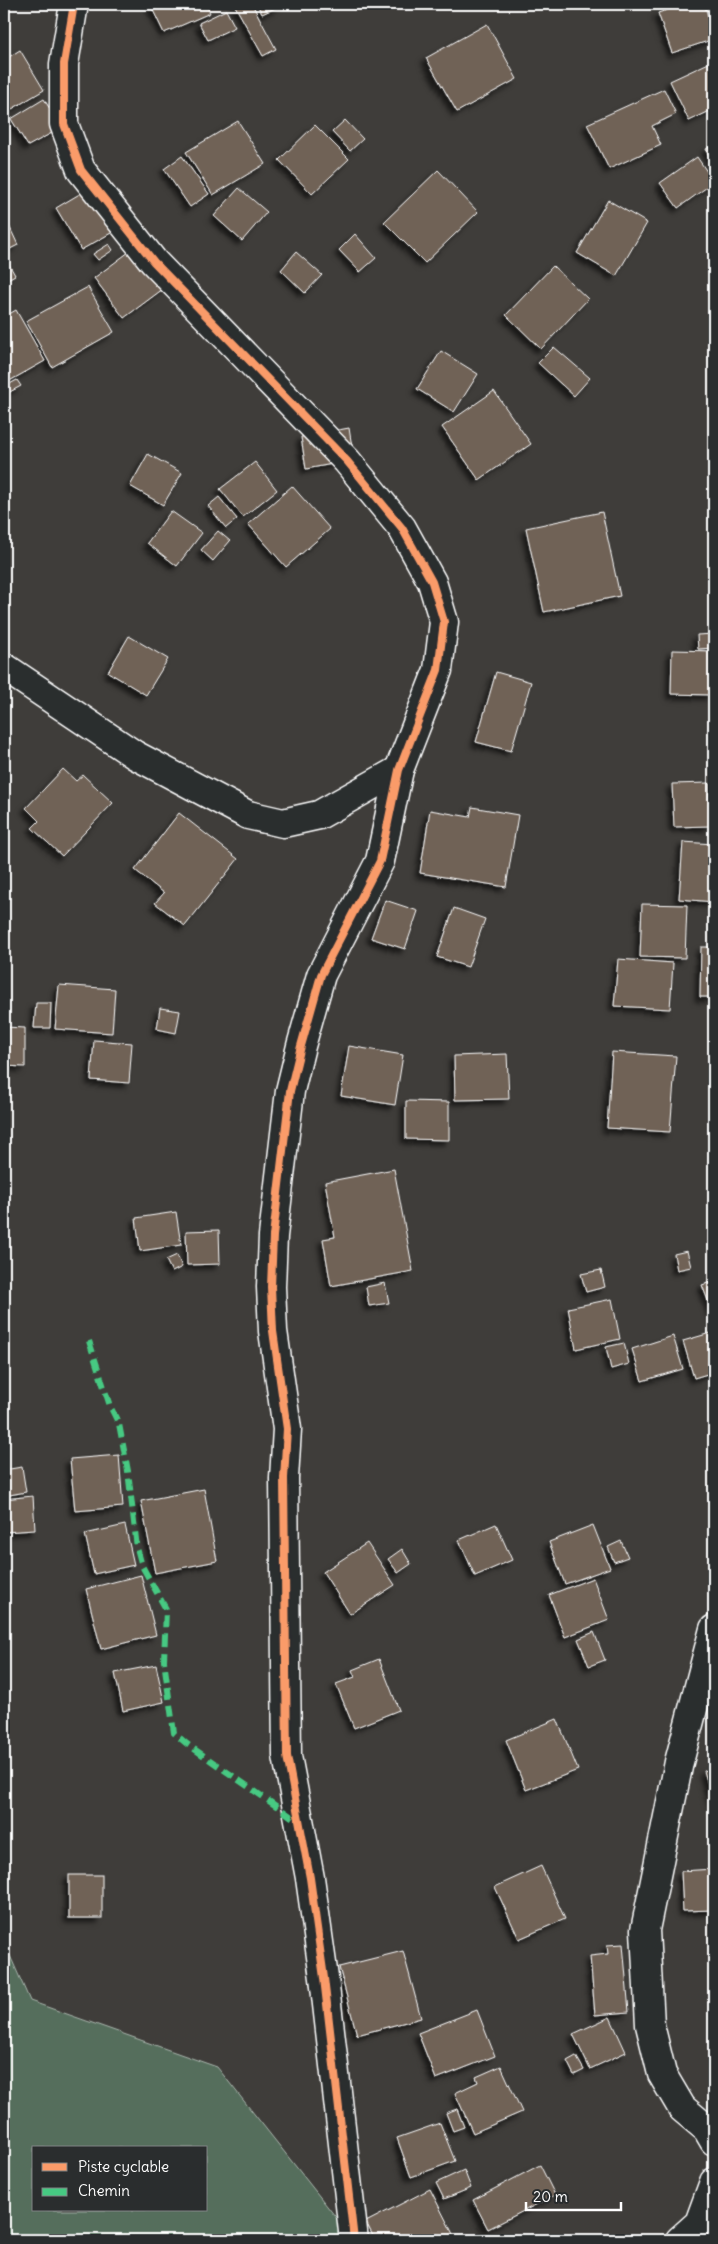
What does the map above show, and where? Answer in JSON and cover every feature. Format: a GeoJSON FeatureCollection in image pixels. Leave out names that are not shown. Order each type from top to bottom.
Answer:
{"type":"FeatureCollection","features":[{"type":"Feature","properties":{"kind":"street"},"geometry":{"type":"LineString","coordinates":[[74,4],[64,64],[64,124],[81,170],[154,262],[346,461],[402,528],[432,582],[444,622],[438,670],[399,770],[380,861],[321,975],[290,1091],[273,1236],[271,1287],[273,1331],[287,1429],[284,1478],[288,1756],[310,1878],[324,1978],[354,2240]]}},
{"type":"Feature","properties":{"kind":"street"},"geometry":{"type":"LineString","coordinates":[[4,667],[135,755],[248,815],[283,822],[319,815],[399,770]]}},
{"type":"Feature","properties":{"kind":"street"},"geometry":{"type":"LineString","coordinates":[[714,1629],[679,1762],[644,1930],[650,2025],[662,2074],[682,2108],[707,2129],[714,2140]]}},
{"type":"Feature","properties":{"kind":"street"},"geometry":{"type":"LineString","coordinates":[[698,2232],[714,2182]]}},
{"type":"Feature","properties":{"kind":"green space"},"geometry":{"type":"Polygon","coordinates":[[[4,1942],[30,2001],[217,2067],[350,2235],[331,2240],[4,2240],[4,1942]]]}},
{"type":"Feature","properties":{"kind":"building"},"geometry":{"type":"Polygon","coordinates":[[[150,4],[206,4],[210,13],[164,33],[150,4]]]}},
{"type":"Feature","properties":{"kind":"building"},"geometry":{"type":"Polygon","coordinates":[[[234,4],[252,4],[276,49],[263,56],[234,4]]]}},
{"type":"Feature","properties":{"kind":"building"},"geometry":{"type":"Polygon","coordinates":[[[257,4],[284,4],[262,14],[257,4]]]}},
{"type":"Feature","properties":{"kind":"building"},"geometry":{"type":"Polygon","coordinates":[[[685,4],[704,4],[714,33],[714,39],[672,53],[658,13],[685,4]]]}},
{"type":"Feature","properties":{"kind":"building"},"geometry":{"type":"Polygon","coordinates":[[[226,10],[235,27],[208,40],[199,23],[226,10]]]}},
{"type":"Feature","properties":{"kind":"building"},"geometry":{"type":"Polygon","coordinates":[[[487,24],[517,79],[457,112],[426,58],[487,24]]]}},
{"type":"Feature","properties":{"kind":"building"},"geometry":{"type":"Polygon","coordinates":[[[20,50],[44,90],[12,109],[4,96],[4,60],[20,50]]]}},
{"type":"Feature","properties":{"kind":"building"},"geometry":{"type":"Polygon","coordinates":[[[713,61],[714,109],[689,121],[670,81],[713,61]]]}},
{"type":"Feature","properties":{"kind":"building"},"geometry":{"type":"Polygon","coordinates":[[[664,89],[676,114],[652,126],[661,145],[609,169],[587,124],[664,89]]]}},
{"type":"Feature","properties":{"kind":"building"},"geometry":{"type":"Polygon","coordinates":[[[44,99],[61,128],[28,146],[11,119],[44,99]]]}},
{"type":"Feature","properties":{"kind":"building"},"geometry":{"type":"Polygon","coordinates":[[[345,120],[363,139],[350,151],[332,132],[345,120]]]}},
{"type":"Feature","properties":{"kind":"building"},"geometry":{"type":"Polygon","coordinates":[[[238,121],[265,164],[213,195],[186,152],[238,121]]]}},
{"type":"Feature","properties":{"kind":"building"},"geometry":{"type":"Polygon","coordinates":[[[315,125],[349,159],[312,194],[279,160],[315,125]]]}},
{"type":"Feature","properties":{"kind":"building"},"geometry":{"type":"Polygon","coordinates":[[[714,145],[714,167],[706,149],[714,145]]]}},
{"type":"Feature","properties":{"kind":"building"},"geometry":{"type":"Polygon","coordinates":[[[182,156],[209,194],[190,207],[164,169],[182,156]]]}},
{"type":"Feature","properties":{"kind":"building"},"geometry":{"type":"Polygon","coordinates":[[[697,157],[714,182],[678,208],[660,183],[697,157]]]}},
{"type":"Feature","properties":{"kind":"building"},"geometry":{"type":"Polygon","coordinates":[[[438,170],[478,212],[425,263],[384,222],[438,170]]]}},
{"type":"Feature","properties":{"kind":"building"},"geometry":{"type":"Polygon","coordinates":[[[93,186],[118,229],[81,250],[56,208],[93,186]]]}},
{"type":"Feature","properties":{"kind":"building"},"geometry":{"type":"Polygon","coordinates":[[[239,188],[267,212],[242,241],[214,216],[239,188]]]}},
{"type":"Feature","properties":{"kind":"building"},"geometry":{"type":"Polygon","coordinates":[[[608,200],[647,223],[616,276],[577,253],[608,200]]]}},
{"type":"Feature","properties":{"kind":"building"},"geometry":{"type":"Polygon","coordinates":[[[4,215],[18,245],[4,252],[4,215]]]}},
{"type":"Feature","properties":{"kind":"building"},"geometry":{"type":"Polygon","coordinates":[[[355,234],[376,258],[360,272],[339,250],[355,234]]]}},
{"type":"Feature","properties":{"kind":"building"},"geometry":{"type":"Polygon","coordinates":[[[109,244],[113,250],[98,260],[93,254],[109,244]]]}},
{"type":"Feature","properties":{"kind":"building"},"geometry":{"type":"Polygon","coordinates":[[[137,246],[167,286],[124,318],[94,278],[137,246]]]}},
{"type":"Feature","properties":{"kind":"building"},"geometry":{"type":"Polygon","coordinates":[[[296,252],[322,275],[305,293],[281,270],[296,252]]]}},
{"type":"Feature","properties":{"kind":"building"},"geometry":{"type":"Polygon","coordinates":[[[7,261],[15,275],[4,281],[4,263],[7,261]]]}},
{"type":"Feature","properties":{"kind":"building"},"geometry":{"type":"Polygon","coordinates":[[[553,266],[588,299],[541,349],[506,315],[553,266]]]}},
{"type":"Feature","properties":{"kind":"building"},"geometry":{"type":"Polygon","coordinates":[[[88,287],[114,332],[52,367],[26,321],[88,287]]]}},
{"type":"Feature","properties":{"kind":"building"},"geometry":{"type":"Polygon","coordinates":[[[16,310],[45,361],[4,384],[4,317],[16,310]]]}},
{"type":"Feature","properties":{"kind":"building"},"geometry":{"type":"Polygon","coordinates":[[[554,347],[590,378],[574,396],[538,363],[554,347]]]}},
{"type":"Feature","properties":{"kind":"building"},"geometry":{"type":"Polygon","coordinates":[[[441,351],[478,374],[454,412],[417,389],[441,351]]]}},
{"type":"Feature","properties":{"kind":"building"},"geometry":{"type":"Polygon","coordinates":[[[17,380],[21,386],[4,395],[4,387],[17,380]]]}},
{"type":"Feature","properties":{"kind":"building"},"geometry":{"type":"Polygon","coordinates":[[[494,391],[531,444],[479,480],[442,427],[494,391]]]}},
{"type":"Feature","properties":{"kind":"building"},"geometry":{"type":"Polygon","coordinates":[[[349,428],[354,460],[306,469],[301,437],[349,428]]]}},
{"type":"Feature","properties":{"kind":"building"},"geometry":{"type":"Polygon","coordinates":[[[148,454],[182,473],[163,505],[130,486],[148,454]]]}},
{"type":"Feature","properties":{"kind":"building"},"geometry":{"type":"Polygon","coordinates":[[[255,462],[277,490],[243,517],[220,489],[255,462]]]}},
{"type":"Feature","properties":{"kind":"building"},"geometry":{"type":"Polygon","coordinates":[[[292,486],[330,529],[286,567],[248,524],[292,486]]]}},
{"type":"Feature","properties":{"kind":"building"},"geometry":{"type":"Polygon","coordinates":[[[219,497],[237,519],[226,528],[208,506],[219,497]]]}},
{"type":"Feature","properties":{"kind":"building"},"geometry":{"type":"Polygon","coordinates":[[[171,511],[202,533],[177,566],[147,543],[171,511]]]}},
{"type":"Feature","properties":{"kind":"building"},"geometry":{"type":"Polygon","coordinates":[[[602,512],[620,596],[544,612],[526,528],[602,512]]]}},
{"type":"Feature","properties":{"kind":"building"},"geometry":{"type":"Polygon","coordinates":[[[218,531],[230,541],[213,561],[201,550],[218,531]]]}},
{"type":"Feature","properties":{"kind":"building"},"geometry":{"type":"Polygon","coordinates":[[[714,634],[714,648],[698,649],[697,635],[714,634]]]}},
{"type":"Feature","properties":{"kind":"building"},"geometry":{"type":"Polygon","coordinates":[[[129,636],[168,659],[146,695],[108,672],[129,636]]]}},
{"type":"Feature","properties":{"kind":"building"},"geometry":{"type":"Polygon","coordinates":[[[672,650],[713,651],[711,695],[671,694],[672,650]]]}},
{"type":"Feature","properties":{"kind":"building"},"geometry":{"type":"Polygon","coordinates":[[[496,672],[531,682],[511,751],[476,742],[496,672]]]}},
{"type":"Feature","properties":{"kind":"building"},"geometry":{"type":"Polygon","coordinates":[[[63,769],[76,781],[83,775],[113,803],[62,856],[32,828],[39,821],[26,808],[63,769]]]}},
{"type":"Feature","properties":{"kind":"building"},"geometry":{"type":"Polygon","coordinates":[[[709,783],[710,826],[674,827],[672,784],[709,783]]]}},
{"type":"Feature","properties":{"kind":"building"},"geometry":{"type":"Polygon","coordinates":[[[472,807],[518,815],[506,887],[420,873],[430,810],[470,817],[472,807]]]}},
{"type":"Feature","properties":{"kind":"building"},"geometry":{"type":"Polygon","coordinates":[[[179,813],[238,859],[185,926],[155,903],[164,893],[135,870],[179,813]]]}},
{"type":"Feature","properties":{"kind":"building"},"geometry":{"type":"Polygon","coordinates":[[[683,842],[714,844],[714,902],[679,899],[683,842]]]}},
{"type":"Feature","properties":{"kind":"building"},"geometry":{"type":"Polygon","coordinates":[[[385,900],[418,911],[405,949],[371,938],[385,900]]]}},
{"type":"Feature","properties":{"kind":"building"},"geometry":{"type":"Polygon","coordinates":[[[642,904],[687,905],[685,958],[640,957],[642,904]]]}},
{"type":"Feature","properties":{"kind":"building"},"geometry":{"type":"Polygon","coordinates":[[[454,908],[485,919],[468,967],[437,957],[454,908]]]}},
{"type":"Feature","properties":{"kind":"building"},"geometry":{"type":"Polygon","coordinates":[[[701,947],[714,947],[714,997],[700,997],[701,947]]]}},
{"type":"Feature","properties":{"kind":"building"},"geometry":{"type":"Polygon","coordinates":[[[618,959],[673,963],[670,1009],[614,1006],[618,959]]]}},
{"type":"Feature","properties":{"kind":"building"},"geometry":{"type":"Polygon","coordinates":[[[59,985],[115,989],[112,1033],[55,1029],[59,985]]]}},
{"type":"Feature","properties":{"kind":"building"},"geometry":{"type":"Polygon","coordinates":[[[36,1003],[51,1003],[50,1028],[34,1028],[36,1003]]]}},
{"type":"Feature","properties":{"kind":"building"},"geometry":{"type":"Polygon","coordinates":[[[160,1008],[180,1011],[176,1033],[157,1029],[160,1008]]]}},
{"type":"Feature","properties":{"kind":"building"},"geometry":{"type":"Polygon","coordinates":[[[4,1027],[25,1028],[25,1067],[4,1066],[4,1027]]]}},
{"type":"Feature","properties":{"kind":"building"},"geometry":{"type":"Polygon","coordinates":[[[94,1040],[132,1043],[129,1083],[91,1080],[94,1040]]]}},
{"type":"Feature","properties":{"kind":"building"},"geometry":{"type":"Polygon","coordinates":[[[349,1046],[403,1055],[395,1105],[341,1096],[349,1046]]]}},
{"type":"Feature","properties":{"kind":"building"},"geometry":{"type":"Polygon","coordinates":[[[612,1052],[676,1056],[670,1132],[607,1128],[612,1052]]]}},
{"type":"Feature","properties":{"kind":"building"},"geometry":{"type":"Polygon","coordinates":[[[507,1054],[509,1099],[455,1100],[454,1056],[507,1054]]]}},
{"type":"Feature","properties":{"kind":"building"},"geometry":{"type":"Polygon","coordinates":[[[406,1101],[449,1102],[449,1140],[406,1139],[406,1101]]]}},
{"type":"Feature","properties":{"kind":"building"},"geometry":{"type":"Polygon","coordinates":[[[394,1169],[413,1271],[331,1286],[323,1239],[335,1237],[325,1182],[394,1169]]]}},
{"type":"Feature","properties":{"kind":"building"},"geometry":{"type":"Polygon","coordinates":[[[176,1212],[181,1245],[140,1251],[136,1218],[176,1212]]]}},
{"type":"Feature","properties":{"kind":"building"},"geometry":{"type":"Polygon","coordinates":[[[219,1230],[220,1264],[187,1265],[186,1231],[219,1230]]]}},
{"type":"Feature","properties":{"kind":"building"},"geometry":{"type":"Polygon","coordinates":[[[687,1251],[691,1267],[677,1270],[674,1254],[687,1251]]]}},
{"type":"Feature","properties":{"kind":"building"},"geometry":{"type":"Polygon","coordinates":[[[177,1255],[182,1267],[172,1272],[166,1260],[177,1255]]]}},
{"type":"Feature","properties":{"kind":"building"},"geometry":{"type":"Polygon","coordinates":[[[601,1270],[605,1287],[586,1292],[581,1274],[601,1270]]]}},
{"type":"Feature","properties":{"kind":"building"},"geometry":{"type":"Polygon","coordinates":[[[714,1281],[714,1316],[702,1285],[714,1281]]]}},
{"type":"Feature","properties":{"kind":"building"},"geometry":{"type":"Polygon","coordinates":[[[385,1283],[389,1303],[369,1306],[366,1287],[385,1283]]]}},
{"type":"Feature","properties":{"kind":"building"},"geometry":{"type":"Polygon","coordinates":[[[612,1299],[620,1339],[576,1349],[568,1308],[612,1299]]]}},
{"type":"Feature","properties":{"kind":"building"},"geometry":{"type":"Polygon","coordinates":[[[714,1332],[714,1372],[694,1378],[683,1341],[714,1332]]]}},
{"type":"Feature","properties":{"kind":"building"},"geometry":{"type":"Polygon","coordinates":[[[673,1336],[683,1369],[642,1381],[632,1349],[673,1336]]]}},
{"type":"Feature","properties":{"kind":"building"},"geometry":{"type":"Polygon","coordinates":[[[624,1343],[629,1364],[611,1369],[606,1347],[624,1343]]]}},
{"type":"Feature","properties":{"kind":"building"},"geometry":{"type":"Polygon","coordinates":[[[119,1455],[123,1507],[75,1511],[70,1459],[119,1455]]]}},
{"type":"Feature","properties":{"kind":"building"},"geometry":{"type":"Polygon","coordinates":[[[22,1467],[26,1492],[4,1496],[4,1470],[22,1467]]]}},
{"type":"Feature","properties":{"kind":"building"},"geometry":{"type":"Polygon","coordinates":[[[204,1489],[217,1561],[155,1573],[141,1501],[204,1489]]]}},
{"type":"Feature","properties":{"kind":"building"},"geometry":{"type":"Polygon","coordinates":[[[33,1496],[35,1530],[4,1532],[4,1499],[33,1496]]]}},
{"type":"Feature","properties":{"kind":"building"},"geometry":{"type":"Polygon","coordinates":[[[496,1524],[512,1560],[475,1576],[459,1540],[496,1524]]]}},
{"type":"Feature","properties":{"kind":"building"},"geometry":{"type":"Polygon","coordinates":[[[125,1525],[134,1565],[94,1574],[85,1534],[125,1525]]]}},
{"type":"Feature","properties":{"kind":"building"},"geometry":{"type":"Polygon","coordinates":[[[593,1525],[610,1568],[565,1584],[549,1542],[593,1525]]]}},
{"type":"Feature","properties":{"kind":"building"},"geometry":{"type":"Polygon","coordinates":[[[621,1541],[628,1557],[614,1562],[608,1547],[621,1541]]]}},
{"type":"Feature","properties":{"kind":"building"},"geometry":{"type":"Polygon","coordinates":[[[367,1543],[395,1585],[350,1614],[323,1572],[367,1543]]]}},
{"type":"Feature","properties":{"kind":"building"},"geometry":{"type":"Polygon","coordinates":[[[402,1549],[411,1564],[398,1573],[388,1559],[402,1549]]]}},
{"type":"Feature","properties":{"kind":"building"},"geometry":{"type":"Polygon","coordinates":[[[141,1575],[156,1635],[101,1649],[86,1589],[141,1575]]]}},
{"type":"Feature","properties":{"kind":"building"},"geometry":{"type":"Polygon","coordinates":[[[593,1578],[609,1620],[565,1637],[549,1595],[593,1578]]]}},
{"type":"Feature","properties":{"kind":"building"},"geometry":{"type":"Polygon","coordinates":[[[594,1632],[605,1660],[589,1666],[578,1639],[594,1632]]]}},
{"type":"Feature","properties":{"kind":"building"},"geometry":{"type":"Polygon","coordinates":[[[379,1659],[399,1710],[354,1728],[336,1684],[355,1677],[352,1670],[379,1659]]]}},
{"type":"Feature","properties":{"kind":"building"},"geometry":{"type":"Polygon","coordinates":[[[156,1665],[164,1702],[123,1711],[115,1673],[156,1665]]]}},
{"type":"Feature","properties":{"kind":"building"},"geometry":{"type":"Polygon","coordinates":[[[557,1719],[578,1770],[526,1790],[506,1740],[557,1719]]]}},
{"type":"Feature","properties":{"kind":"building"},"geometry":{"type":"Polygon","coordinates":[[[714,1768],[714,1805],[704,1771],[714,1768]]]}},
{"type":"Feature","properties":{"kind":"building"},"geometry":{"type":"Polygon","coordinates":[[[541,1866],[565,1919],[519,1939],[495,1887],[541,1866]]]}},
{"type":"Feature","properties":{"kind":"building"},"geometry":{"type":"Polygon","coordinates":[[[714,1869],[714,1910],[683,1911],[681,1871],[714,1869]]]}},
{"type":"Feature","properties":{"kind":"building"},"geometry":{"type":"Polygon","coordinates":[[[69,1875],[102,1875],[102,1918],[69,1918],[69,1875]]]}},
{"type":"Feature","properties":{"kind":"building"},"geometry":{"type":"Polygon","coordinates":[[[623,1944],[629,2012],[595,2015],[590,1956],[608,1954],[607,1945],[623,1944]]]}},
{"type":"Feature","properties":{"kind":"building"},"geometry":{"type":"Polygon","coordinates":[[[403,1951],[421,2018],[357,2035],[339,1967],[403,1951]]]}},
{"type":"Feature","properties":{"kind":"building"},"geometry":{"type":"Polygon","coordinates":[[[477,2010],[495,2056],[436,2079],[418,2033],[477,2010]]]}},
{"type":"Feature","properties":{"kind":"building"},"geometry":{"type":"Polygon","coordinates":[[[610,2017],[626,2052],[590,2069],[573,2034],[610,2017]]]}},
{"type":"Feature","properties":{"kind":"building"},"geometry":{"type":"Polygon","coordinates":[[[576,2056],[584,2070],[574,2075],[567,2061],[576,2056]]]}},
{"type":"Feature","properties":{"kind":"building"},"geometry":{"type":"Polygon","coordinates":[[[501,2066],[522,2112],[473,2133],[455,2093],[478,2082],[476,2077],[501,2066]]]}},
{"type":"Feature","properties":{"kind":"building"},"geometry":{"type":"Polygon","coordinates":[[[457,2109],[464,2127],[453,2131],[446,2113],[457,2109]]]}},
{"type":"Feature","properties":{"kind":"building"},"geometry":{"type":"Polygon","coordinates":[[[440,2123],[455,2161],[411,2177],[397,2138],[440,2123]]]}},
{"type":"Feature","properties":{"kind":"building"},"geometry":{"type":"Polygon","coordinates":[[[540,2165],[555,2195],[488,2229],[473,2200],[540,2165]]]}},
{"type":"Feature","properties":{"kind":"building"},"geometry":{"type":"Polygon","coordinates":[[[464,2170],[471,2188],[444,2199],[436,2183],[464,2170]]]}},
{"type":"Feature","properties":{"kind":"building"},"geometry":{"type":"Polygon","coordinates":[[[430,2189],[455,2238],[451,2240],[375,2240],[366,2222],[430,2189]]]}},
{"type":"Feature","properties":{"kind":"marked path"},"geometry":{"type":"LineString","coordinates":[[89,1341],[110,1406],[119,1424],[128,1471],[137,1548],[142,1566],[166,1609],[164,1661],[174,1733],[299,1822]]}},
{"type":"Feature","properties":{"kind":"cycle path"},"geometry":{"type":"LineString","coordinates":[[74,4],[64,64],[64,124],[81,170],[154,262],[347,461],[402,528],[432,582],[444,622],[438,670],[399,770],[380,861],[321,975],[301,1046],[290,1091],[273,1236],[271,1287],[273,1331],[287,1429],[284,1478],[287,1756],[310,1878],[324,1978],[354,2240]]}}]}
